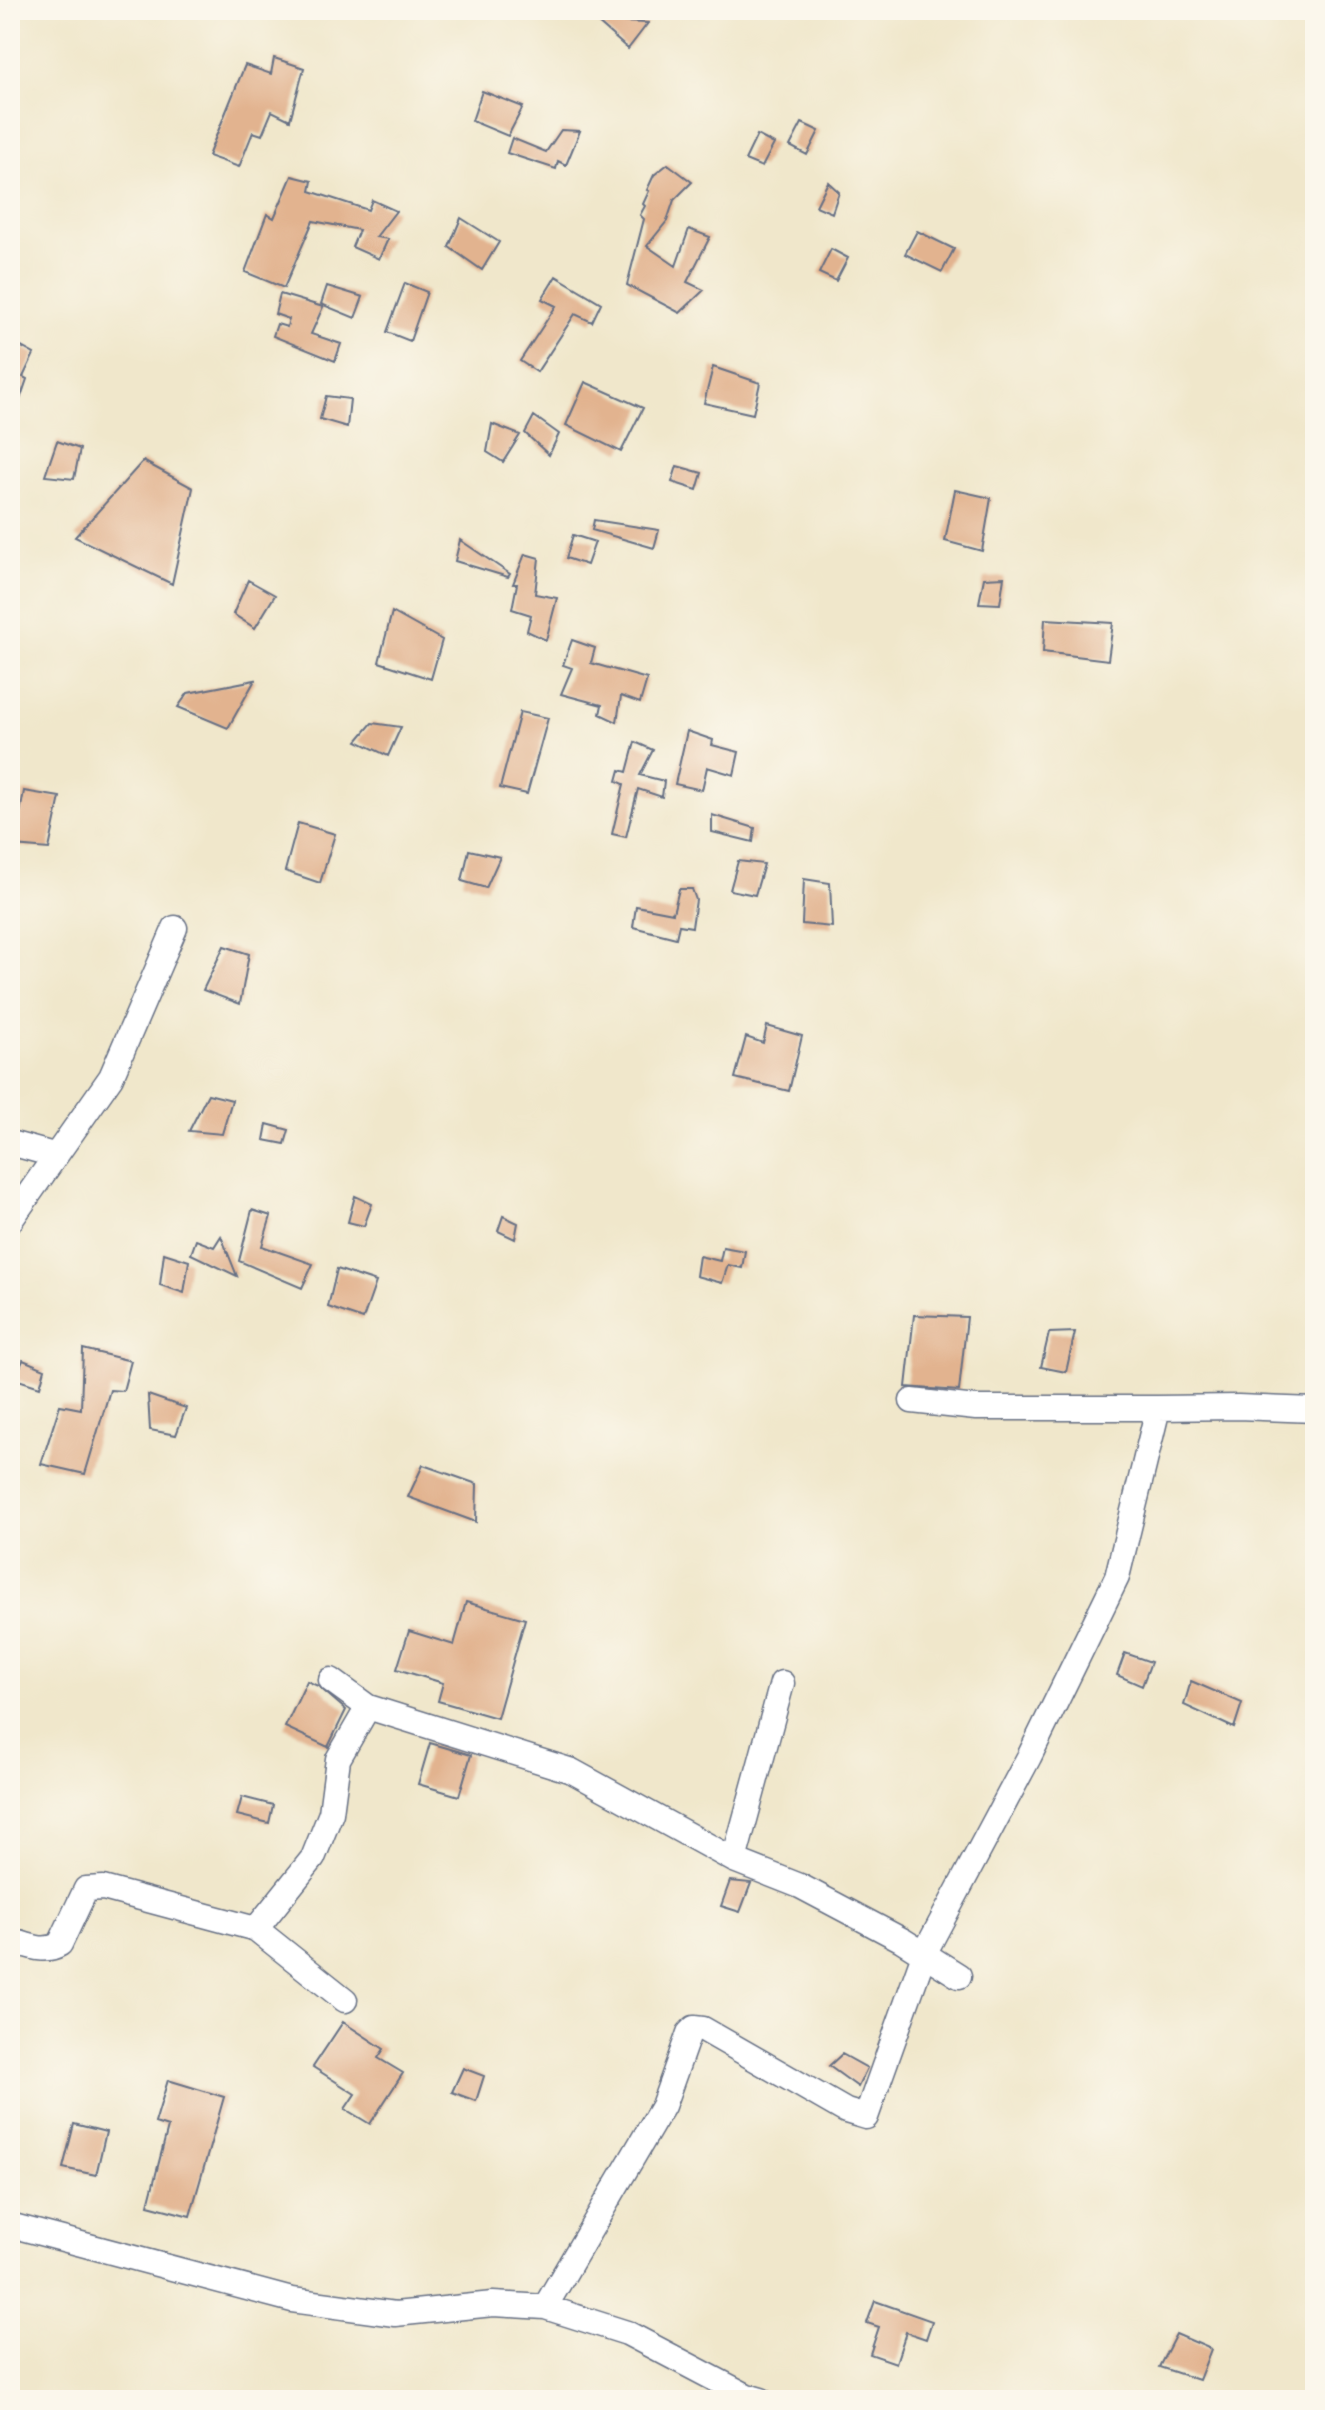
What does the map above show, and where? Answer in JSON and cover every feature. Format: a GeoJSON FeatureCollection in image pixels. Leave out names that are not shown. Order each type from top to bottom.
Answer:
{"type":"FeatureCollection","features":[{"type":"Feature","properties":{"kind":"street"},"geometry":{"type":"LineString","coordinates":[[10,1221],[111,1077],[175,928]]}},
{"type":"Feature","properties":{"kind":"street"},"geometry":{"type":"LineString","coordinates":[[10,1143],[54,1155]]}},
{"type":"Feature","properties":{"kind":"street"},"geometry":{"type":"LineString","coordinates":[[912,1401],[976,1408],[1238,1407],[1315,1410]]}},
{"type":"Feature","properties":{"kind":"street"},"geometry":{"type":"LineString","coordinates":[[545,2307],[663,2106],[689,2033],[694,2028],[703,2029],[846,2111],[866,2117],[924,1954],[1029,1757],[1117,1577],[1158,1408]]}},
{"type":"Feature","properties":{"kind":"street"},"geometry":{"type":"LineString","coordinates":[[331,1680],[368,1707],[572,1771],[734,1860],[800,1886],[959,1976]]}},
{"type":"Feature","properties":{"kind":"street"},"geometry":{"type":"LineString","coordinates":[[734,1860],[782,1683]]}},
{"type":"Feature","properties":{"kind":"street"},"geometry":{"type":"LineString","coordinates":[[256,1929],[313,1858],[331,1813],[338,1759],[368,1707]]}},
{"type":"Feature","properties":{"kind":"street"},"geometry":{"type":"LineString","coordinates":[[10,1940],[46,1951],[60,1944],[86,1889],[103,1888],[256,1929],[345,2000]]}},
{"type":"Feature","properties":{"kind":"street"},"geometry":{"type":"LineString","coordinates":[[10,2225],[292,2300],[395,2314],[493,2304],[545,2307],[627,2333],[747,2396],[761,2400]]}},
{"type":"Feature","properties":{"kind":"building"},"geometry":{"type":"Polygon","coordinates":[[[596,21],[648,23],[628,49],[596,21]]]}},
{"type":"Feature","properties":{"kind":"building"},"geometry":{"type":"Polygon","coordinates":[[[274,58],[304,68],[290,120],[272,111],[262,135],[253,132],[239,167],[208,156],[245,65],[271,74],[274,58]]]}},
{"type":"Feature","properties":{"kind":"building"},"geometry":{"type":"Polygon","coordinates":[[[482,91],[523,107],[508,136],[472,121],[482,91]]]}},
{"type":"Feature","properties":{"kind":"building"},"geometry":{"type":"Polygon","coordinates":[[[802,123],[819,131],[807,155],[790,146],[802,123]]]}},
{"type":"Feature","properties":{"kind":"building"},"geometry":{"type":"Polygon","coordinates":[[[561,130],[580,131],[566,165],[558,161],[556,169],[507,153],[512,138],[546,152],[561,130]]]}},
{"type":"Feature","properties":{"kind":"building"},"geometry":{"type":"Polygon","coordinates":[[[757,135],[774,144],[762,167],[745,160],[757,135]]]}},
{"type":"Feature","properties":{"kind":"building"},"geometry":{"type":"Polygon","coordinates":[[[668,164],[692,182],[674,200],[667,221],[647,246],[676,266],[689,229],[710,237],[687,282],[704,290],[680,313],[627,285],[644,219],[640,215],[647,190],[654,175],[668,164]]]}},
{"type":"Feature","properties":{"kind":"building"},"geometry":{"type":"Polygon","coordinates":[[[292,176],[312,181],[310,191],[368,210],[372,200],[396,211],[376,237],[388,239],[379,259],[352,247],[359,230],[313,221],[284,288],[245,272],[267,214],[274,218],[292,176]]]}},
{"type":"Feature","properties":{"kind":"building"},"geometry":{"type":"Polygon","coordinates":[[[828,182],[839,192],[832,213],[816,206],[828,182]]]}},
{"type":"Feature","properties":{"kind":"building"},"geometry":{"type":"Polygon","coordinates":[[[461,218],[499,242],[482,270],[449,247],[461,218]]]}},
{"type":"Feature","properties":{"kind":"building"},"geometry":{"type":"Polygon","coordinates":[[[917,231],[954,249],[942,272],[905,254],[917,231]]]}},
{"type":"Feature","properties":{"kind":"building"},"geometry":{"type":"Polygon","coordinates":[[[831,249],[848,258],[836,281],[819,273],[831,249]]]}},
{"type":"Feature","properties":{"kind":"building"},"geometry":{"type":"Polygon","coordinates":[[[556,276],[601,303],[592,322],[575,314],[537,372],[520,361],[556,306],[542,299],[556,276]]]}},
{"type":"Feature","properties":{"kind":"building"},"geometry":{"type":"Polygon","coordinates":[[[405,283],[427,292],[410,341],[387,332],[405,283]]]}},
{"type":"Feature","properties":{"kind":"building"},"geometry":{"type":"Polygon","coordinates":[[[327,286],[363,297],[355,318],[321,304],[327,286]]]}},
{"type":"Feature","properties":{"kind":"building"},"geometry":{"type":"Polygon","coordinates":[[[280,294],[323,307],[311,334],[341,344],[335,361],[273,336],[277,324],[287,327],[289,319],[275,314],[280,294]]]}},
{"type":"Feature","properties":{"kind":"building"},"geometry":{"type":"Polygon","coordinates":[[[16,344],[34,354],[23,377],[27,379],[13,420],[10,420],[10,368],[16,344]]]}},
{"type":"Feature","properties":{"kind":"building"},"geometry":{"type":"Polygon","coordinates":[[[713,367],[760,383],[753,414],[704,403],[713,367]]]}},
{"type":"Feature","properties":{"kind":"building"},"geometry":{"type":"Polygon","coordinates":[[[585,382],[643,408],[621,452],[566,425],[585,382]]]}},
{"type":"Feature","properties":{"kind":"building"},"geometry":{"type":"Polygon","coordinates":[[[326,396],[350,399],[347,427],[320,419],[326,396]]]}},
{"type":"Feature","properties":{"kind":"building"},"geometry":{"type":"Polygon","coordinates":[[[534,416],[559,434],[549,455],[525,433],[534,416]]]}},
{"type":"Feature","properties":{"kind":"building"},"geometry":{"type":"Polygon","coordinates":[[[492,424],[520,435],[503,462],[487,452],[492,424]]]}},
{"type":"Feature","properties":{"kind":"building"},"geometry":{"type":"Polygon","coordinates":[[[57,441],[80,449],[74,479],[45,476],[57,441]]]}},
{"type":"Feature","properties":{"kind":"building"},"geometry":{"type":"Polygon","coordinates":[[[143,461],[193,488],[172,584],[75,537],[143,461]]]}},
{"type":"Feature","properties":{"kind":"building"},"geometry":{"type":"Polygon","coordinates":[[[677,466],[702,473],[697,490],[672,482],[677,466]]]}},
{"type":"Feature","properties":{"kind":"building"},"geometry":{"type":"Polygon","coordinates":[[[955,490],[991,498],[982,551],[945,541],[955,490]]]}},
{"type":"Feature","properties":{"kind":"building"},"geometry":{"type":"Polygon","coordinates":[[[594,520],[659,530],[654,548],[592,530],[594,520]]]}},
{"type":"Feature","properties":{"kind":"building"},"geometry":{"type":"Polygon","coordinates":[[[573,535],[595,542],[587,565],[566,558],[573,535]]]}},
{"type":"Feature","properties":{"kind":"building"},"geometry":{"type":"Polygon","coordinates":[[[460,540],[510,574],[508,577],[455,561],[460,540]]]}},
{"type":"Feature","properties":{"kind":"building"},"geometry":{"type":"Polygon","coordinates":[[[525,554],[539,558],[535,594],[557,598],[546,640],[527,631],[531,615],[512,609],[517,584],[513,584],[525,554]]]}},
{"type":"Feature","properties":{"kind":"building"},"geometry":{"type":"Polygon","coordinates":[[[1004,577],[1000,604],[979,603],[984,578],[1004,577]]]}},
{"type":"Feature","properties":{"kind":"building"},"geometry":{"type":"Polygon","coordinates":[[[248,580],[275,595],[255,628],[233,614],[248,580]]]}},
{"type":"Feature","properties":{"kind":"building"},"geometry":{"type":"Polygon","coordinates":[[[392,612],[442,640],[431,679],[379,662],[392,612]]]}},
{"type":"Feature","properties":{"kind":"building"},"geometry":{"type":"Polygon","coordinates":[[[1045,619],[1113,623],[1108,660],[1043,652],[1045,619]]]}},
{"type":"Feature","properties":{"kind":"building"},"geometry":{"type":"Polygon","coordinates":[[[572,640],[595,648],[591,663],[647,679],[640,703],[621,696],[617,722],[600,714],[602,705],[561,694],[572,668],[563,665],[572,640]]]}},
{"type":"Feature","properties":{"kind":"building"},"geometry":{"type":"Polygon","coordinates":[[[255,680],[228,728],[178,707],[188,693],[255,680]]]}},
{"type":"Feature","properties":{"kind":"building"},"geometry":{"type":"Polygon","coordinates":[[[520,712],[548,718],[527,794],[500,788],[520,712]]]}},
{"type":"Feature","properties":{"kind":"building"},"geometry":{"type":"Polygon","coordinates":[[[372,723],[401,727],[388,756],[357,741],[372,723]]]}},
{"type":"Feature","properties":{"kind":"building"},"geometry":{"type":"Polygon","coordinates":[[[687,731],[713,740],[712,745],[739,752],[734,775],[707,767],[702,790],[675,784],[687,731]]]}},
{"type":"Feature","properties":{"kind":"building"},"geometry":{"type":"Polygon","coordinates":[[[635,742],[653,750],[640,775],[664,781],[662,797],[638,789],[626,837],[612,834],[624,784],[617,781],[620,770],[627,772],[635,742]]]}},
{"type":"Feature","properties":{"kind":"building"},"geometry":{"type":"Polygon","coordinates":[[[24,791],[60,797],[49,849],[14,846],[24,791]]]}},
{"type":"Feature","properties":{"kind":"building"},"geometry":{"type":"Polygon","coordinates":[[[712,815],[755,828],[753,842],[712,832],[712,815]]]}},
{"type":"Feature","properties":{"kind":"building"},"geometry":{"type":"Polygon","coordinates":[[[298,823],[335,834],[320,883],[285,871],[298,823]]]}},
{"type":"Feature","properties":{"kind":"building"},"geometry":{"type":"Polygon","coordinates":[[[469,850],[500,857],[486,888],[462,881],[469,850]]]}},
{"type":"Feature","properties":{"kind":"building"},"geometry":{"type":"Polygon","coordinates":[[[738,861],[764,864],[755,895],[730,890],[738,861]]]}},
{"type":"Feature","properties":{"kind":"building"},"geometry":{"type":"Polygon","coordinates":[[[804,879],[830,883],[832,927],[802,924],[804,879]]]}},
{"type":"Feature","properties":{"kind":"building"},"geometry":{"type":"Polygon","coordinates":[[[679,889],[692,889],[696,900],[692,927],[679,925],[676,938],[633,927],[636,906],[673,913],[679,889]]]}},
{"type":"Feature","properties":{"kind":"building"},"geometry":{"type":"Polygon","coordinates":[[[224,946],[249,954],[240,1004],[203,990],[224,946]]]}},
{"type":"Feature","properties":{"kind":"building"},"geometry":{"type":"Polygon","coordinates":[[[767,1026],[802,1036],[789,1091],[735,1078],[746,1037],[763,1043],[767,1026]]]}},
{"type":"Feature","properties":{"kind":"building"},"geometry":{"type":"Polygon","coordinates":[[[208,1094],[232,1100],[222,1134],[189,1131],[208,1094]]]}},
{"type":"Feature","properties":{"kind":"building"},"geometry":{"type":"Polygon","coordinates":[[[267,1124],[289,1130],[285,1144],[264,1140],[267,1124]]]}},
{"type":"Feature","properties":{"kind":"building"},"geometry":{"type":"Polygon","coordinates":[[[355,1196],[372,1204],[364,1226],[348,1222],[355,1196]]]}},
{"type":"Feature","properties":{"kind":"building"},"geometry":{"type":"Polygon","coordinates":[[[252,1210],[271,1216],[262,1246],[313,1264],[302,1288],[239,1261],[252,1210]]]}},
{"type":"Feature","properties":{"kind":"building"},"geometry":{"type":"Polygon","coordinates":[[[503,1216],[518,1223],[515,1239],[498,1231],[503,1216]]]}},
{"type":"Feature","properties":{"kind":"building"},"geometry":{"type":"Polygon","coordinates":[[[221,1236],[237,1276],[191,1254],[196,1240],[214,1247],[221,1236]]]}},
{"type":"Feature","properties":{"kind":"building"},"geometry":{"type":"Polygon","coordinates":[[[723,1247],[745,1251],[742,1268],[728,1265],[722,1283],[696,1276],[699,1256],[720,1261],[723,1247]]]}},
{"type":"Feature","properties":{"kind":"building"},"geometry":{"type":"Polygon","coordinates":[[[164,1253],[189,1261],[184,1293],[160,1285],[164,1253]]]}},
{"type":"Feature","properties":{"kind":"building"},"geometry":{"type":"Polygon","coordinates":[[[337,1269],[376,1282],[363,1319],[328,1307],[337,1269]]]}},
{"type":"Feature","properties":{"kind":"building"},"geometry":{"type":"Polygon","coordinates":[[[914,1315],[967,1317],[959,1391],[906,1387],[914,1315]]]}},
{"type":"Feature","properties":{"kind":"building"},"geometry":{"type":"Polygon","coordinates":[[[1075,1332],[1066,1372],[1041,1367],[1049,1333],[1075,1332]]]}},
{"type":"Feature","properties":{"kind":"building"},"geometry":{"type":"Polygon","coordinates":[[[83,1349],[131,1361],[123,1391],[110,1390],[85,1474],[41,1464],[60,1405],[81,1409],[83,1349]]]}},
{"type":"Feature","properties":{"kind":"building"},"geometry":{"type":"Polygon","coordinates":[[[23,1360],[45,1369],[40,1387],[15,1379],[23,1360]]]}},
{"type":"Feature","properties":{"kind":"building"},"geometry":{"type":"Polygon","coordinates":[[[148,1395],[186,1408],[176,1435],[150,1430],[148,1395]]]}},
{"type":"Feature","properties":{"kind":"building"},"geometry":{"type":"Polygon","coordinates":[[[423,1465],[477,1484],[476,1522],[408,1497],[423,1465]]]}},
{"type":"Feature","properties":{"kind":"building"},"geometry":{"type":"Polygon","coordinates":[[[466,1602],[525,1619],[497,1718],[438,1701],[443,1683],[397,1669],[409,1631],[454,1645],[466,1602]]]}},
{"type":"Feature","properties":{"kind":"building"},"geometry":{"type":"Polygon","coordinates":[[[1125,1653],[1151,1662],[1142,1686],[1117,1675],[1125,1653]]]}},
{"type":"Feature","properties":{"kind":"building"},"geometry":{"type":"Polygon","coordinates":[[[307,1681],[318,1686],[346,1710],[328,1747],[285,1727],[307,1681]]]}},
{"type":"Feature","properties":{"kind":"building"},"geometry":{"type":"Polygon","coordinates":[[[1191,1681],[1242,1703],[1234,1728],[1184,1705],[1191,1681]]]}},
{"type":"Feature","properties":{"kind":"building"},"geometry":{"type":"Polygon","coordinates":[[[430,1743],[471,1755],[459,1796],[418,1784],[430,1743]]]}},
{"type":"Feature","properties":{"kind":"building"},"geometry":{"type":"Polygon","coordinates":[[[242,1797],[273,1805],[269,1823],[237,1815],[242,1797]]]}},
{"type":"Feature","properties":{"kind":"building"},"geometry":{"type":"Polygon","coordinates":[[[730,1881],[751,1883],[740,1912],[721,1906],[730,1881]]]}},
{"type":"Feature","properties":{"kind":"building"},"geometry":{"type":"Polygon","coordinates":[[[343,2022],[384,2049],[378,2058],[403,2073],[370,2124],[345,2109],[355,2094],[313,2067],[343,2022]]]}},
{"type":"Feature","properties":{"kind":"building"},"geometry":{"type":"Polygon","coordinates":[[[842,2054],[867,2068],[858,2087],[829,2066],[842,2054]]]}},
{"type":"Feature","properties":{"kind":"building"},"geometry":{"type":"Polygon","coordinates":[[[463,2068],[484,2076],[476,2101],[452,2092],[463,2068]]]}},
{"type":"Feature","properties":{"kind":"building"},"geometry":{"type":"Polygon","coordinates":[[[168,2080],[224,2097],[190,2216],[148,2205],[168,2127],[155,2123],[168,2080]]]}},
{"type":"Feature","properties":{"kind":"building"},"geometry":{"type":"Polygon","coordinates":[[[74,2124],[106,2132],[96,2175],[63,2168],[74,2124]]]}},
{"type":"Feature","properties":{"kind":"building"},"geometry":{"type":"Polygon","coordinates":[[[875,2301],[932,2321],[926,2339],[906,2332],[896,2363],[870,2354],[879,2327],[867,2323],[875,2301]]]}},
{"type":"Feature","properties":{"kind":"building"},"geometry":{"type":"Polygon","coordinates":[[[1176,2334],[1211,2349],[1199,2380],[1159,2367],[1176,2334]]]}}]}
